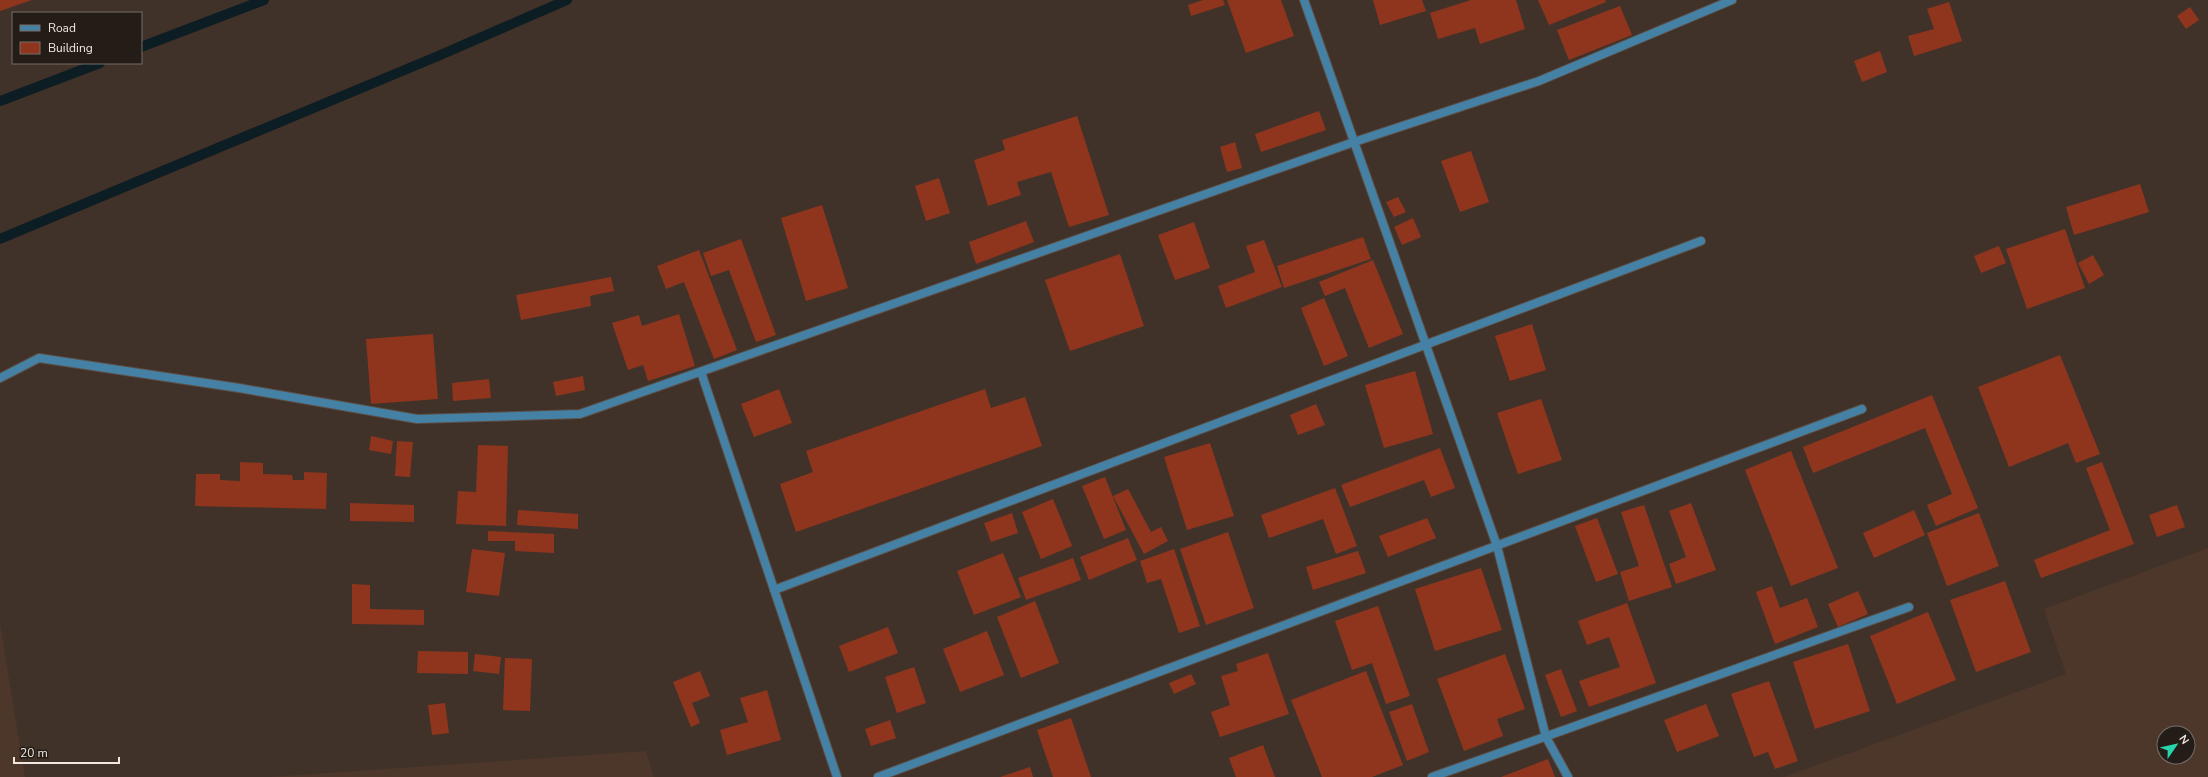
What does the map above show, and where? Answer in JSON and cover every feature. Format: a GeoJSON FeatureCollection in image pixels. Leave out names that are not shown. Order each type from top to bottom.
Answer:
{"type":"FeatureCollection","features":[{"type":"Feature","properties":{"kind":"street"},"geometry":{"type":"LineString","coordinates":[[1304,0],[1497,546],[1546,737],[1568,777]]}},
{"type":"Feature","properties":{"kind":"street"},"geometry":{"type":"LineString","coordinates":[[0,378],[39,358],[239,388],[417,419],[580,414],[1354,142],[1539,81],[1732,0]]}},
{"type":"Feature","properties":{"kind":"street"},"geometry":{"type":"LineString","coordinates":[[774,590],[1701,241]]}},
{"type":"Feature","properties":{"kind":"street"},"geometry":{"type":"LineString","coordinates":[[701,372],[837,777]]}},
{"type":"Feature","properties":{"kind":"street"},"geometry":{"type":"LineString","coordinates":[[878,777],[1862,409]]}},
{"type":"Feature","properties":{"kind":"street"},"geometry":{"type":"LineString","coordinates":[[1432,777],[1909,607]]}},
{"type":"Feature","properties":{"kind":"shaded area"},"geometry":{"type":"Polygon","coordinates":[[[2208,548],[2208,777],[1784,777],[2066,674],[2044,609],[2208,548]]]}},
{"type":"Feature","properties":{"kind":"shaded area"},"geometry":{"type":"Polygon","coordinates":[[[0,624],[25,777],[0,777],[0,624]]]}},
{"type":"Feature","properties":{"kind":"shaded area"},"geometry":{"type":"Polygon","coordinates":[[[646,751],[654,777],[269,777],[646,751]]]}},
{"type":"Feature","properties":{"kind":"building"},"geometry":{"type":"Polygon","coordinates":[[[0,0],[32,0],[0,11],[0,0]]]}},
{"type":"Feature","properties":{"kind":"building"},"geometry":{"type":"Polygon","coordinates":[[[1203,0],[1223,0],[1225,5],[1191,16],[1188,5],[1203,0]]]}},
{"type":"Feature","properties":{"kind":"building"},"geometry":{"type":"Polygon","coordinates":[[[1227,0],[1281,0],[1294,36],[1246,53],[1227,0]]]}},
{"type":"Feature","properties":{"kind":"building"},"geometry":{"type":"Polygon","coordinates":[[[1373,0],[1422,0],[1426,11],[1380,25],[1373,0]]]}},
{"type":"Feature","properties":{"kind":"building"},"geometry":{"type":"Polygon","coordinates":[[[1471,0],[1516,0],[1525,29],[1480,44],[1475,28],[1438,39],[1430,13],[1471,0]]]}},
{"type":"Feature","properties":{"kind":"building"},"geometry":{"type":"Polygon","coordinates":[[[1538,0],[1605,0],[1606,2],[1549,25],[1538,0]]]}},
{"type":"Feature","properties":{"kind":"building"},"geometry":{"type":"Polygon","coordinates":[[[1949,2],[1962,41],[1914,56],[1908,36],[1934,29],[1927,9],[1949,2]]]}},
{"type":"Feature","properties":{"kind":"building"},"geometry":{"type":"Polygon","coordinates":[[[1620,6],[1632,35],[1569,60],[1557,30],[1620,6]]]}},
{"type":"Feature","properties":{"kind":"building"},"geometry":{"type":"Polygon","coordinates":[[[2190,7],[2199,20],[2186,29],[2177,16],[2190,7]]]}},
{"type":"Feature","properties":{"kind":"building"},"geometry":{"type":"Polygon","coordinates":[[[1880,51],[1887,72],[1862,82],[1854,61],[1880,51]]]}},
{"type":"Feature","properties":{"kind":"building"},"geometry":{"type":"Polygon","coordinates":[[[1319,111],[1326,130],[1261,152],[1255,134],[1319,111]]]}},
{"type":"Feature","properties":{"kind":"building"},"geometry":{"type":"Polygon","coordinates":[[[1077,116],[1109,215],[1069,227],[1051,172],[1017,182],[1021,195],[988,206],[974,160],[1005,150],[1002,140],[1077,116]]]}},
{"type":"Feature","properties":{"kind":"building"},"geometry":{"type":"Polygon","coordinates":[[[1235,142],[1242,168],[1227,172],[1220,147],[1235,142]]]}},
{"type":"Feature","properties":{"kind":"building"},"geometry":{"type":"Polygon","coordinates":[[[1471,151],[1489,202],[1460,212],[1441,161],[1471,151]]]}},
{"type":"Feature","properties":{"kind":"building"},"geometry":{"type":"Polygon","coordinates":[[[939,178],[950,213],[926,221],[915,186],[939,178]]]}},
{"type":"Feature","properties":{"kind":"building"},"geometry":{"type":"Polygon","coordinates":[[[2140,184],[2149,212],[2074,235],[2066,207],[2140,184]]]}},
{"type":"Feature","properties":{"kind":"building"},"geometry":{"type":"Polygon","coordinates":[[[1398,197],[1406,212],[1394,217],[1386,202],[1398,197]]]}},
{"type":"Feature","properties":{"kind":"building"},"geometry":{"type":"Polygon","coordinates":[[[822,205],[848,288],[806,301],[781,218],[822,205]]]}},
{"type":"Feature","properties":{"kind":"building"},"geometry":{"type":"Polygon","coordinates":[[[1413,218],[1421,237],[1402,245],[1394,227],[1413,218]]]}},
{"type":"Feature","properties":{"kind":"building"},"geometry":{"type":"Polygon","coordinates":[[[1026,221],[1034,242],[976,264],[969,242],[1026,221]]]}},
{"type":"Feature","properties":{"kind":"building"},"geometry":{"type":"Polygon","coordinates":[[[1194,222],[1210,268],[1175,280],[1158,235],[1194,222]]]}},
{"type":"Feature","properties":{"kind":"building"},"geometry":{"type":"Polygon","coordinates":[[[2065,229],[2085,288],[2027,309],[2006,249],[2065,229]]]}},
{"type":"Feature","properties":{"kind":"building"},"geometry":{"type":"Polygon","coordinates":[[[1363,237],[1371,259],[1284,288],[1277,266],[1363,237]]]}},
{"type":"Feature","properties":{"kind":"building"},"geometry":{"type":"Polygon","coordinates":[[[741,239],[776,335],[756,342],[729,270],[711,276],[703,253],[741,239]]]}},
{"type":"Feature","properties":{"kind":"building"},"geometry":{"type":"Polygon","coordinates":[[[1264,240],[1282,287],[1226,308],[1218,286],[1255,272],[1246,246],[1264,240]]]}},
{"type":"Feature","properties":{"kind":"building"},"geometry":{"type":"Polygon","coordinates":[[[1999,246],[2006,263],[1981,273],[1974,256],[1999,246]]]}},
{"type":"Feature","properties":{"kind":"building"},"geometry":{"type":"Polygon","coordinates":[[[699,250],[737,350],[714,359],[684,282],[666,289],[657,266],[699,250]]]}},
{"type":"Feature","properties":{"kind":"building"},"geometry":{"type":"Polygon","coordinates":[[[1120,254],[1144,326],[1070,351],[1045,280],[1120,254]]]}},
{"type":"Feature","properties":{"kind":"building"},"geometry":{"type":"Polygon","coordinates":[[[2093,255],[2104,275],[2089,284],[2078,263],[2093,255]]]}},
{"type":"Feature","properties":{"kind":"building"},"geometry":{"type":"Polygon","coordinates":[[[1373,260],[1403,334],[1369,348],[1345,288],[1325,296],[1319,282],[1373,260]]]}},
{"type":"Feature","properties":{"kind":"building"},"geometry":{"type":"Polygon","coordinates":[[[611,277],[614,291],[590,296],[591,306],[521,320],[516,295],[611,277]]]}},
{"type":"Feature","properties":{"kind":"building"},"geometry":{"type":"Polygon","coordinates":[[[1324,298],[1348,356],[1324,366],[1301,308],[1324,298]]]}},
{"type":"Feature","properties":{"kind":"building"},"geometry":{"type":"Polygon","coordinates":[[[679,314],[695,366],[648,381],[643,365],[628,370],[612,323],[639,315],[642,326],[679,314]]]}},
{"type":"Feature","properties":{"kind":"building"},"geometry":{"type":"Polygon","coordinates":[[[1532,324],[1546,370],[1510,381],[1495,336],[1532,324]]]}},
{"type":"Feature","properties":{"kind":"building"},"geometry":{"type":"Polygon","coordinates":[[[433,334],[438,399],[371,404],[366,339],[433,334]]]}},
{"type":"Feature","properties":{"kind":"building"},"geometry":{"type":"Polygon","coordinates":[[[2060,355],[2100,454],[2076,463],[2068,443],[2009,467],[1978,387],[2060,355]]]}},
{"type":"Feature","properties":{"kind":"building"},"geometry":{"type":"Polygon","coordinates":[[[1415,371],[1433,434],[1384,448],[1365,385],[1415,371]]]}},
{"type":"Feature","properties":{"kind":"building"},"geometry":{"type":"Polygon","coordinates":[[[583,376],[585,390],[556,396],[553,382],[583,376]]]}},
{"type":"Feature","properties":{"kind":"building"},"geometry":{"type":"Polygon","coordinates":[[[489,379],[491,398],[453,401],[452,383],[489,379]]]}},
{"type":"Feature","properties":{"kind":"building"},"geometry":{"type":"Polygon","coordinates":[[[779,389],[792,423],[754,437],[741,404],[779,389]]]}},
{"type":"Feature","properties":{"kind":"building"},"geometry":{"type":"Polygon","coordinates":[[[985,389],[991,408],[1025,397],[1042,446],[796,532],[780,484],[813,472],[806,451],[985,389]]]}},
{"type":"Feature","properties":{"kind":"building"},"geometry":{"type":"Polygon","coordinates":[[[1932,395],[1978,508],[1936,526],[1927,505],[1952,494],[1925,428],[1813,473],[1803,447],[1932,395]]]}},
{"type":"Feature","properties":{"kind":"building"},"geometry":{"type":"Polygon","coordinates":[[[1541,399],[1562,460],[1518,474],[1497,413],[1541,399]]]}},
{"type":"Feature","properties":{"kind":"building"},"geometry":{"type":"Polygon","coordinates":[[[1316,404],[1325,425],[1298,435],[1290,415],[1316,404]]]}},
{"type":"Feature","properties":{"kind":"building"},"geometry":{"type":"Polygon","coordinates":[[[371,436],[393,441],[391,454],[369,450],[371,436]]]}},
{"type":"Feature","properties":{"kind":"building"},"geometry":{"type":"Polygon","coordinates":[[[397,441],[413,442],[410,477],[395,476],[397,441]]]}},
{"type":"Feature","properties":{"kind":"building"},"geometry":{"type":"Polygon","coordinates":[[[1210,443],[1234,516],[1187,530],[1164,457],[1210,443]]]}},
{"type":"Feature","properties":{"kind":"building"},"geometry":{"type":"Polygon","coordinates":[[[478,445],[508,446],[506,526],[456,524],[458,491],[476,492],[478,445]]]}},
{"type":"Feature","properties":{"kind":"building"},"geometry":{"type":"Polygon","coordinates":[[[1440,448],[1455,488],[1431,497],[1424,480],[1350,507],[1341,485],[1440,448]]]}},
{"type":"Feature","properties":{"kind":"building"},"geometry":{"type":"Polygon","coordinates":[[[1791,451],[1838,568],[1791,586],[1745,470],[1791,451]]]}},
{"type":"Feature","properties":{"kind":"building"},"geometry":{"type":"Polygon","coordinates":[[[240,462],[263,463],[263,474],[292,475],[293,480],[304,480],[304,472],[327,473],[326,509],[195,506],[196,474],[220,474],[220,480],[240,481],[240,462]]]}},
{"type":"Feature","properties":{"kind":"building"},"geometry":{"type":"Polygon","coordinates":[[[2102,462],[2134,544],[2041,578],[2034,560],[2110,530],[2086,468],[2102,462]]]}},
{"type":"Feature","properties":{"kind":"building"},"geometry":{"type":"Polygon","coordinates":[[[1105,477],[1126,530],[1104,539],[1082,486],[1105,477]]]}},
{"type":"Feature","properties":{"kind":"building"},"geometry":{"type":"Polygon","coordinates":[[[1335,488],[1357,546],[1336,554],[1323,519],[1269,538],[1261,515],[1335,488]]]}},
{"type":"Feature","properties":{"kind":"building"},"geometry":{"type":"Polygon","coordinates":[[[1128,489],[1151,532],[1161,527],[1168,541],[1144,554],[1113,496],[1128,489]]]}},
{"type":"Feature","properties":{"kind":"building"},"geometry":{"type":"Polygon","coordinates":[[[1053,499],[1072,546],[1041,559],[1022,512],[1053,499]]]}},
{"type":"Feature","properties":{"kind":"building"},"geometry":{"type":"Polygon","coordinates":[[[350,503],[414,505],[414,522],[350,521],[350,503]]]}},
{"type":"Feature","properties":{"kind":"building"},"geometry":{"type":"Polygon","coordinates":[[[1691,503],[1716,570],[1676,584],[1669,564],[1686,557],[1669,511],[1691,503]]]}},
{"type":"Feature","properties":{"kind":"building"},"geometry":{"type":"Polygon","coordinates":[[[1644,505],[1672,587],[1629,601],[1620,572],[1639,566],[1621,512],[1644,505]]]}},
{"type":"Feature","properties":{"kind":"building"},"geometry":{"type":"Polygon","coordinates":[[[2177,505],[2185,527],[2157,537],[2149,515],[2177,505]]]}},
{"type":"Feature","properties":{"kind":"building"},"geometry":{"type":"Polygon","coordinates":[[[518,510],[578,514],[578,529],[517,525],[518,510]]]}},
{"type":"Feature","properties":{"kind":"building"},"geometry":{"type":"Polygon","coordinates":[[[1914,510],[1925,535],[1874,558],[1863,533],[1914,510]]]}},
{"type":"Feature","properties":{"kind":"building"},"geometry":{"type":"Polygon","coordinates":[[[1012,513],[1018,533],[991,542],[984,523],[1012,513]]]}},
{"type":"Feature","properties":{"kind":"building"},"geometry":{"type":"Polygon","coordinates":[[[1979,513],[1999,566],[1947,586],[1927,533],[1979,513]]]}},
{"type":"Feature","properties":{"kind":"building"},"geometry":{"type":"Polygon","coordinates":[[[1427,518],[1436,538],[1388,557],[1379,536],[1427,518]]]}},
{"type":"Feature","properties":{"kind":"building"},"geometry":{"type":"Polygon","coordinates":[[[1597,518],[1618,574],[1596,582],[1575,526],[1597,518]]]}},
{"type":"Feature","properties":{"kind":"building"},"geometry":{"type":"Polygon","coordinates":[[[488,531],[554,534],[554,553],[515,551],[515,541],[488,541],[488,531]]]}},
{"type":"Feature","properties":{"kind":"building"},"geometry":{"type":"Polygon","coordinates":[[[1228,532],[1254,608],[1206,625],[1180,549],[1228,532]]]}},
{"type":"Feature","properties":{"kind":"building"},"geometry":{"type":"Polygon","coordinates":[[[1128,538],[1137,560],[1089,580],[1080,557],[1128,538]]]}},
{"type":"Feature","properties":{"kind":"building"},"geometry":{"type":"Polygon","coordinates":[[[472,549],[505,553],[499,596],[466,592],[472,549]]]}},
{"type":"Feature","properties":{"kind":"building"},"geometry":{"type":"Polygon","coordinates":[[[1174,549],[1200,626],[1179,633],[1161,579],[1147,583],[1140,561],[1174,549]]]}},
{"type":"Feature","properties":{"kind":"building"},"geometry":{"type":"Polygon","coordinates":[[[1358,551],[1366,573],[1313,590],[1306,567],[1358,551]]]}},
{"type":"Feature","properties":{"kind":"building"},"geometry":{"type":"Polygon","coordinates":[[[1003,553],[1021,597],[974,615],[957,571],[1003,553]]]}},
{"type":"Feature","properties":{"kind":"building"},"geometry":{"type":"Polygon","coordinates":[[[1073,558],[1081,580],[1026,600],[1018,578],[1073,558]]]}},
{"type":"Feature","properties":{"kind":"building"},"geometry":{"type":"Polygon","coordinates":[[[1481,568],[1502,630],[1435,651],[1415,589],[1481,568]]]}},
{"type":"Feature","properties":{"kind":"building"},"geometry":{"type":"Polygon","coordinates":[[[2005,581],[2031,652],[1976,672],[1950,600],[2005,581]]]}},
{"type":"Feature","properties":{"kind":"building"},"geometry":{"type":"Polygon","coordinates":[[[352,584],[370,585],[370,609],[424,610],[424,625],[352,624],[352,584]]]}},
{"type":"Feature","properties":{"kind":"building"},"geometry":{"type":"Polygon","coordinates":[[[1772,586],[1780,608],[1807,598],[1818,627],[1775,644],[1756,592],[1772,586]]]}},
{"type":"Feature","properties":{"kind":"building"},"geometry":{"type":"Polygon","coordinates":[[[1858,591],[1868,614],[1838,627],[1828,604],[1858,591]]]}},
{"type":"Feature","properties":{"kind":"building"},"geometry":{"type":"Polygon","coordinates":[[[1035,601],[1059,663],[1021,678],[997,617],[1035,601]]]}},
{"type":"Feature","properties":{"kind":"building"},"geometry":{"type":"Polygon","coordinates":[[[1627,603],[1656,683],[1589,707],[1579,681],[1620,667],[1609,637],[1587,645],[1578,621],[1627,603]]]}},
{"type":"Feature","properties":{"kind":"building"},"geometry":{"type":"Polygon","coordinates":[[[1378,606],[1410,696],[1386,704],[1372,663],[1352,670],[1335,621],[1378,606]]]}},
{"type":"Feature","properties":{"kind":"building"},"geometry":{"type":"Polygon","coordinates":[[[1928,612],[1956,680],[1897,704],[1870,636],[1928,612]]]}},
{"type":"Feature","properties":{"kind":"building"},"geometry":{"type":"Polygon","coordinates":[[[888,627],[898,653],[849,672],[839,646],[888,627]]]}},
{"type":"Feature","properties":{"kind":"building"},"geometry":{"type":"Polygon","coordinates":[[[987,631],[1004,675],[960,692],[943,649],[987,631]]]}},
{"type":"Feature","properties":{"kind":"building"},"geometry":{"type":"Polygon","coordinates":[[[1848,644],[1870,711],[1815,729],[1793,662],[1848,644]]]}},
{"type":"Feature","properties":{"kind":"building"},"geometry":{"type":"Polygon","coordinates":[[[418,651],[468,652],[468,674],[417,673],[418,651]]]}},
{"type":"Feature","properties":{"kind":"building"},"geometry":{"type":"Polygon","coordinates":[[[1268,653],[1289,714],[1220,737],[1211,712],[1230,705],[1221,676],[1238,671],[1236,664],[1268,653]]]}},
{"type":"Feature","properties":{"kind":"building"},"geometry":{"type":"Polygon","coordinates":[[[475,654],[501,657],[499,674],[473,671],[475,654]]]}},
{"type":"Feature","properties":{"kind":"building"},"geometry":{"type":"Polygon","coordinates":[[[1505,654],[1525,709],[1497,719],[1503,736],[1464,751],[1437,679],[1505,654]]]}},
{"type":"Feature","properties":{"kind":"building"},"geometry":{"type":"Polygon","coordinates":[[[505,658],[532,659],[530,711],[503,710],[505,658]]]}},
{"type":"Feature","properties":{"kind":"building"},"geometry":{"type":"Polygon","coordinates":[[[914,667],[926,703],[897,713],[885,677],[914,667]]]}},
{"type":"Feature","properties":{"kind":"building"},"geometry":{"type":"Polygon","coordinates":[[[1561,669],[1577,711],[1561,717],[1545,675],[1561,669]]]}},
{"type":"Feature","properties":{"kind":"building"},"geometry":{"type":"Polygon","coordinates":[[[700,671],[710,696],[692,703],[700,723],[691,727],[673,682],[700,671]]]}},
{"type":"Feature","properties":{"kind":"building"},"geometry":{"type":"Polygon","coordinates":[[[1366,671],[1403,765],[1372,777],[1322,777],[1291,700],[1366,671]]]}},
{"type":"Feature","properties":{"kind":"building"},"geometry":{"type":"Polygon","coordinates":[[[1191,674],[1196,684],[1174,694],[1169,683],[1191,674]]]}},
{"type":"Feature","properties":{"kind":"building"},"geometry":{"type":"Polygon","coordinates":[[[1769,681],[1798,761],[1775,769],[1768,752],[1754,757],[1731,694],[1769,681]]]}},
{"type":"Feature","properties":{"kind":"building"},"geometry":{"type":"Polygon","coordinates":[[[767,690],[781,740],[727,755],[720,730],[748,722],[740,698],[767,690]]]}},
{"type":"Feature","properties":{"kind":"building"},"geometry":{"type":"Polygon","coordinates":[[[445,703],[449,733],[432,735],[428,705],[445,703]]]}},
{"type":"Feature","properties":{"kind":"building"},"geometry":{"type":"Polygon","coordinates":[[[1412,704],[1429,752],[1407,761],[1389,712],[1412,704]]]}},
{"type":"Feature","properties":{"kind":"building"},"geometry":{"type":"Polygon","coordinates":[[[1706,704],[1719,736],[1677,752],[1664,720],[1706,704]]]}},
{"type":"Feature","properties":{"kind":"building"},"geometry":{"type":"Polygon","coordinates":[[[1071,718],[1091,777],[1053,777],[1037,730],[1071,718]]]}},
{"type":"Feature","properties":{"kind":"building"},"geometry":{"type":"Polygon","coordinates":[[[890,720],[896,738],[871,746],[865,729],[890,720]]]}},
{"type":"Feature","properties":{"kind":"building"},"geometry":{"type":"Polygon","coordinates":[[[1263,745],[1275,777],[1236,777],[1229,758],[1263,745]]]}},
{"type":"Feature","properties":{"kind":"building"},"geometry":{"type":"Polygon","coordinates":[[[1548,759],[1555,777],[1501,777],[1548,759]]]}},
{"type":"Feature","properties":{"kind":"building"},"geometry":{"type":"Polygon","coordinates":[[[1030,767],[1033,777],[1000,777],[1030,767]]]}},
{"type":"Feature","properties":{"kind":"waterway"},"geometry":{"type":"LineString","coordinates":[[142,47],[264,0]]}},
{"type":"Feature","properties":{"kind":"waterway"},"geometry":{"type":"LineString","coordinates":[[0,239],[438,56],[567,0]]}},
{"type":"Feature","properties":{"kind":"waterway"},"geometry":{"type":"LineString","coordinates":[[0,101],[97,64]]}}]}
